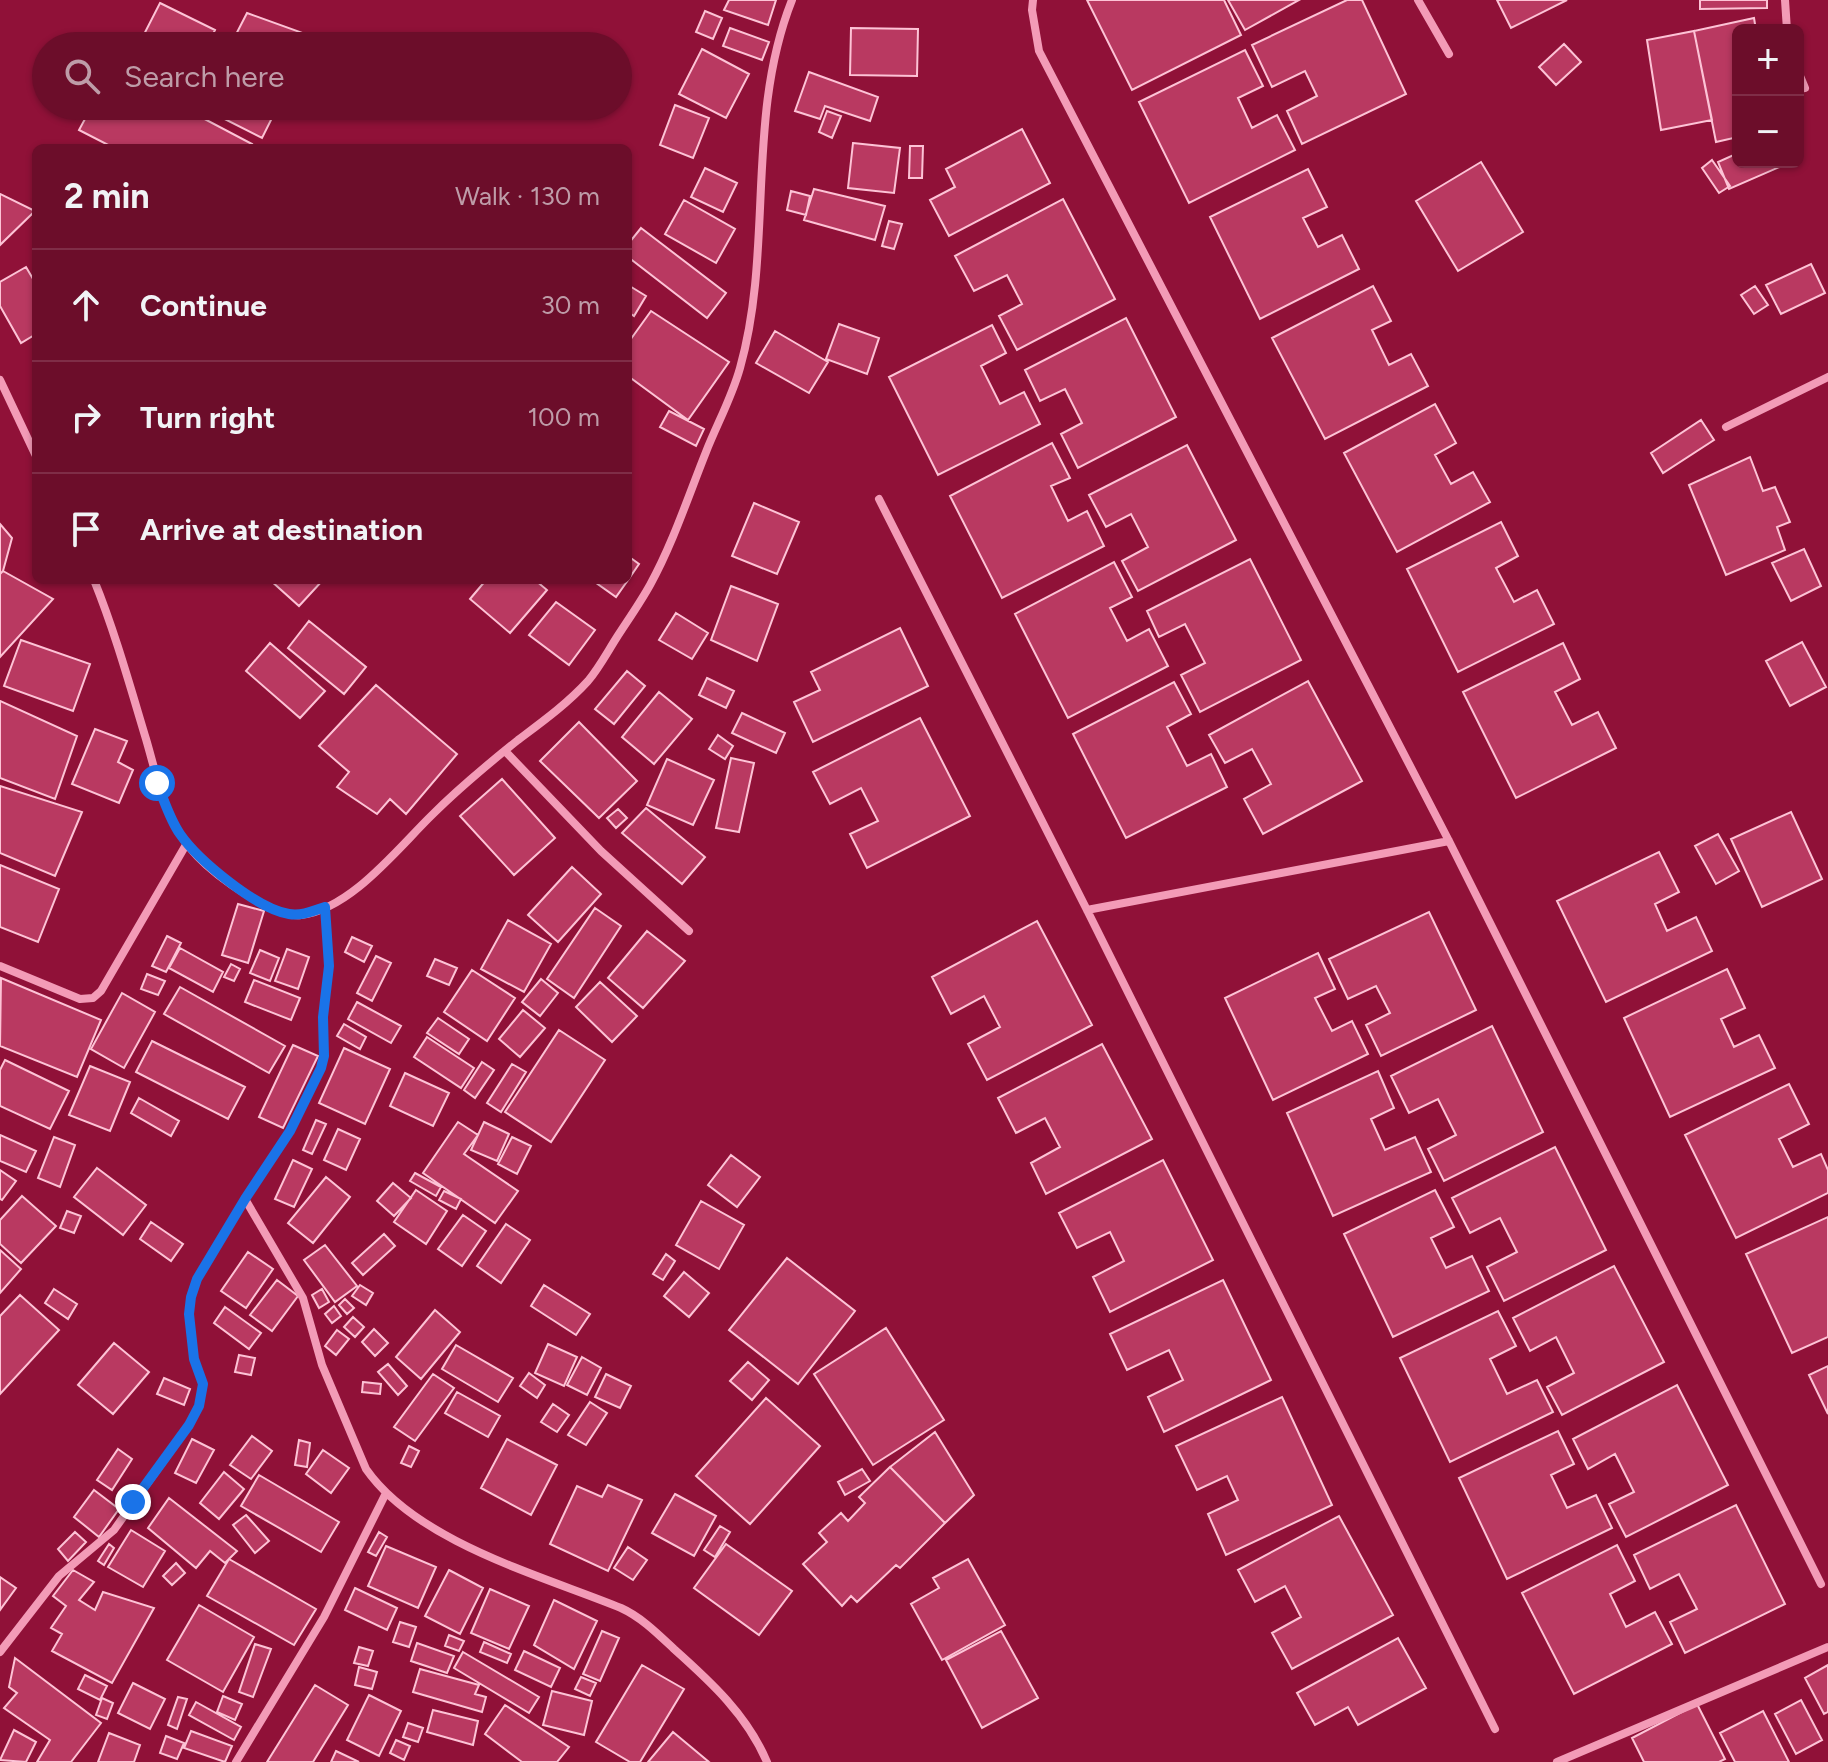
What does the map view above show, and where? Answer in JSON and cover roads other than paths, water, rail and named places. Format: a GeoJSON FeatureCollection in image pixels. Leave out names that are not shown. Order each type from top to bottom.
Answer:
{"type":"FeatureCollection","features":[{"type":"Feature","properties":{"kind":"street"},"geometry":{"type":"LineString","coordinates":[[96,584],[108,614],[157,783],[178,832],[195,855],[219,876],[276,911],[302,915],[346,896],[374,873],[462,786],[561,707],[590,679],[642,597],[682,517],[735,385],[749,332],[757,271],[764,125],[774,66],[792,0]]}},
{"type":"Feature","properties":{"kind":"street"},"geometry":{"type":"LineString","coordinates":[[1033,0],[1039,51],[1449,841],[1821,1584]]}},
{"type":"Feature","properties":{"kind":"street"},"geometry":{"type":"LineString","coordinates":[[1418,0],[1449,54]]}},
{"type":"Feature","properties":{"kind":"street"},"geometry":{"type":"LineString","coordinates":[[1785,0],[1787,24]]}},
{"type":"Feature","properties":{"kind":"street"},"geometry":{"type":"LineString","coordinates":[[1726,427],[1828,377]]}},
{"type":"Feature","properties":{"kind":"street"},"geometry":{"type":"LineString","coordinates":[[0,380],[32,448]]}},
{"type":"Feature","properties":{"kind":"street"},"geometry":{"type":"LineString","coordinates":[[879,499],[1495,1729]]}},
{"type":"Feature","properties":{"kind":"street"},"geometry":{"type":"LineString","coordinates":[[505,751],[601,851],[689,931]]}},
{"type":"Feature","properties":{"kind":"street"},"geometry":{"type":"LineString","coordinates":[[1087,910],[1449,841]]}},
{"type":"Feature","properties":{"kind":"street"},"geometry":{"type":"LineString","coordinates":[[0,966],[80,999],[93,998],[101,991],[187,843]]}},
{"type":"Feature","properties":{"kind":"street"},"geometry":{"type":"LineString","coordinates":[[0,1652],[59,1576],[114,1530],[189,1425],[199,1406],[203,1384],[190,1337],[191,1297],[197,1279],[290,1131],[321,1068],[329,966],[325,907]]}},
{"type":"Feature","properties":{"kind":"street"},"geometry":{"type":"LineString","coordinates":[[245,1199],[303,1298],[309,1311],[317,1351],[351,1434],[366,1469],[386,1493],[400,1507],[455,1540],[623,1609],[649,1626],[710,1680],[742,1718],[767,1762]]}},
{"type":"Feature","properties":{"kind":"street"},"geometry":{"type":"LineString","coordinates":[[236,1762],[324,1617],[386,1493]]}},
{"type":"Feature","properties":{"kind":"street"},"geometry":{"type":"LineString","coordinates":[[1557,1762],[1828,1647]]}}]}
